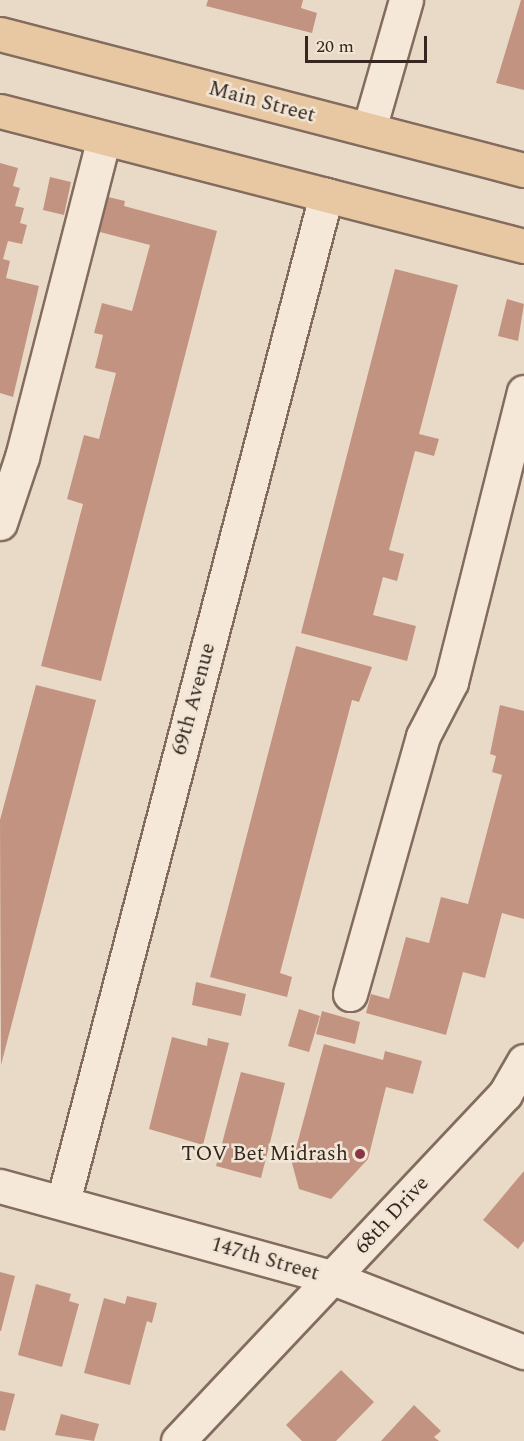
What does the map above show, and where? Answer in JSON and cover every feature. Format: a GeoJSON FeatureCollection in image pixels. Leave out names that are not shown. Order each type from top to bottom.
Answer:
{"type":"FeatureCollection","features":[{"type":"Feature","properties":{"kind":"main road","name":"Main Street"},"geometry":{"type":"LineString","coordinates":[[0,34],[524,170]]}},
{"type":"Feature","properties":{"kind":"main road"},"geometry":{"type":"LineString","coordinates":[[0,111],[524,246]]}},
{"type":"Feature","properties":{"kind":"street"},"geometry":{"type":"LineString","coordinates":[[369,129],[406,0]]}},
{"type":"Feature","properties":{"kind":"street"},"geometry":{"type":"LineString","coordinates":[[0,524],[22,458],[104,138]]}},
{"type":"Feature","properties":{"kind":"street","name":"69th Avenue"},"geometry":{"type":"LineString","coordinates":[[63,1202],[326,195]]}},
{"type":"Feature","properties":{"kind":"street"},"geometry":{"type":"LineString","coordinates":[[350,994],[423,736],[451,682],[524,392]]}},
{"type":"Feature","properties":{"kind":"street","name":"68th Drive"},"geometry":{"type":"LineString","coordinates":[[178,1441],[505,1094],[524,1061]]}},
{"type":"Feature","properties":{"kind":"street","name":"147th Street"},"geometry":{"type":"LineString","coordinates":[[0,1186],[333,1278],[524,1352]]}},
{"type":"Feature","properties":{"kind":"building"},"geometry":{"type":"Polygon","coordinates":[[[208,0],[303,0],[301,8],[317,13],[312,33],[206,6],[208,0]]]}},
{"type":"Feature","properties":{"kind":"building"},"geometry":{"type":"Polygon","coordinates":[[[521,0],[524,0],[524,90],[496,83],[521,0]]]}},
{"type":"Feature","properties":{"kind":"building"},"geometry":{"type":"Polygon","coordinates":[[[0,163],[18,168],[13,186],[20,188],[15,206],[24,208],[20,223],[27,225],[22,244],[8,241],[3,259],[10,261],[6,278],[39,286],[13,397],[0,393],[0,163]]]}},
{"type":"Feature","properties":{"kind":"building"},"geometry":{"type":"Polygon","coordinates":[[[50,177],[71,182],[64,215],[43,210],[50,177]]]}},
{"type":"Feature","properties":{"kind":"building"},"geometry":{"type":"Polygon","coordinates":[[[104,196],[125,201],[124,206],[217,231],[101,681],[41,666],[83,504],[67,499],[84,435],[99,439],[116,373],[95,368],[103,335],[94,333],[102,303],[132,311],[150,245],[96,231],[104,196]]]}},
{"type":"Feature","properties":{"kind":"building"},"geometry":{"type":"Polygon","coordinates":[[[395,269],[458,285],[419,434],[439,439],[434,456],[415,451],[389,550],[404,554],[397,581],[383,577],[373,615],[416,626],[407,661],[301,633],[395,269]]]}},
{"type":"Feature","properties":{"kind":"building"},"geometry":{"type":"Polygon","coordinates":[[[507,299],[524,304],[518,341],[498,336],[507,299]]]}},
{"type":"Feature","properties":{"kind":"building"},"geometry":{"type":"Polygon","coordinates":[[[296,646],[372,667],[359,702],[352,700],[280,973],[292,977],[287,997],[210,977],[296,646]]]}},
{"type":"Feature","properties":{"kind":"building"},"geometry":{"type":"Polygon","coordinates":[[[36,685],[96,700],[1,1065],[0,820],[36,685]]]}},
{"type":"Feature","properties":{"kind":"building"},"geometry":{"type":"Polygon","coordinates":[[[500,705],[524,711],[524,919],[502,913],[485,978],[463,972],[446,1035],[366,1013],[371,994],[389,999],[406,937],[429,943],[441,897],[468,904],[502,775],[492,772],[496,756],[490,754],[500,705]]]}},
{"type":"Feature","properties":{"kind":"building"},"geometry":{"type":"Polygon","coordinates":[[[196,982],[246,994],[241,1016],[192,1005],[196,982]]]}},
{"type":"Feature","properties":{"kind":"building"},"geometry":{"type":"Polygon","coordinates":[[[299,1009],[320,1016],[309,1052],[288,1046],[299,1009]]]}},
{"type":"Feature","properties":{"kind":"building"},"geometry":{"type":"Polygon","coordinates":[[[322,1011],[360,1022],[355,1044],[316,1034],[322,1011]]]}},
{"type":"Feature","properties":{"kind":"building"},"geometry":{"type":"Polygon","coordinates":[[[172,1037],[207,1046],[208,1038],[229,1043],[203,1145],[149,1129],[172,1037]]]}},
{"type":"Feature","properties":{"kind":"building"},"geometry":{"type":"Polygon","coordinates":[[[324,1044],[383,1060],[385,1051],[422,1061],[413,1094],[386,1087],[368,1159],[331,1199],[299,1189],[292,1163],[324,1044]]]}},
{"type":"Feature","properties":{"kind":"building"},"geometry":{"type":"Polygon","coordinates":[[[241,1072],[285,1083],[261,1178],[216,1166],[241,1072]]]}},
{"type":"Feature","properties":{"kind":"building"},"geometry":{"type":"Polygon","coordinates":[[[524,1171],[524,1241],[518,1249],[483,1220],[524,1171]]]}},
{"type":"Feature","properties":{"kind":"building"},"geometry":{"type":"Polygon","coordinates":[[[0,1272],[15,1276],[1,1331],[0,1331],[0,1272]]]}},
{"type":"Feature","properties":{"kind":"building"},"geometry":{"type":"Polygon","coordinates":[[[36,1284],[71,1294],[69,1301],[79,1304],[62,1367],[18,1355],[36,1284]]]}},
{"type":"Feature","properties":{"kind":"building"},"geometry":{"type":"Polygon","coordinates":[[[127,1296],[157,1303],[152,1323],[147,1321],[130,1385],[84,1373],[104,1298],[125,1304],[127,1296]]]}},
{"type":"Feature","properties":{"kind":"building"},"geometry":{"type":"Polygon","coordinates":[[[341,1370],[374,1402],[336,1441],[302,1441],[286,1425],[341,1370]]]}},
{"type":"Feature","properties":{"kind":"building"},"geometry":{"type":"Polygon","coordinates":[[[0,1391],[15,1394],[5,1431],[0,1430],[0,1391]]]}},
{"type":"Feature","properties":{"kind":"building"},"geometry":{"type":"Polygon","coordinates":[[[414,1405],[441,1431],[434,1437],[439,1441],[381,1441],[414,1405]]]}},
{"type":"Feature","properties":{"kind":"building"},"geometry":{"type":"Polygon","coordinates":[[[61,1414],[99,1424],[94,1441],[55,1435],[61,1414]]]}},
{"type":"Feature","properties":{"kind":"place","name":"TOV Bet Midrash"},"geometry":{"type":"Point","coordinates":[360,1154]}}]}
